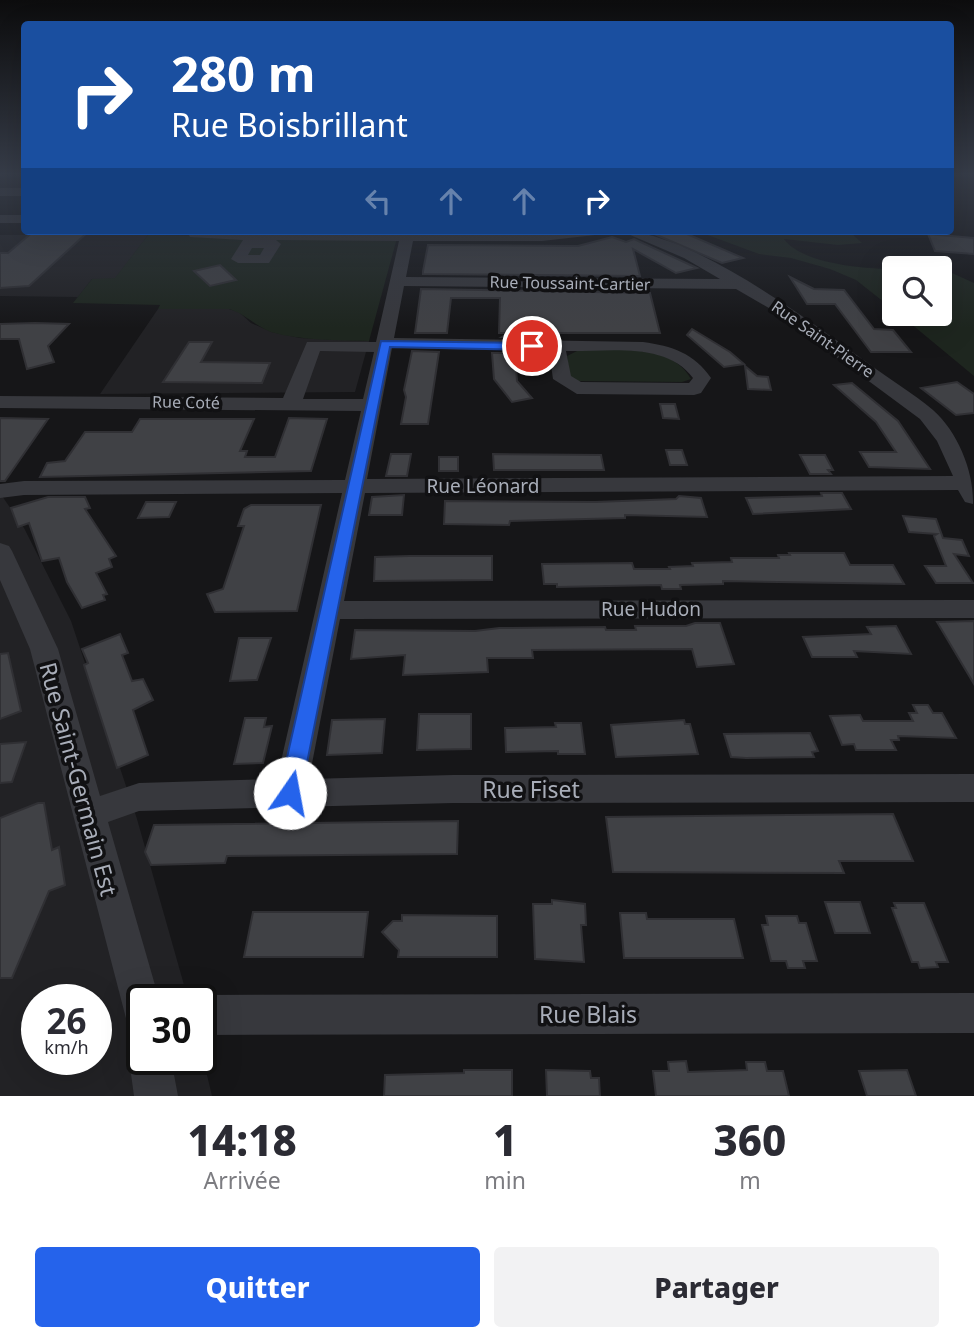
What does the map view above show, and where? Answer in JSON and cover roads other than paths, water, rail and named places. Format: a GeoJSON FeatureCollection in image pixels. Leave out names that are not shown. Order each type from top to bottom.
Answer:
{"type":"FeatureCollection","features":[{"type":"Feature","properties":{"kind":"street"},"geometry":{"type":"LineString","coordinates":[[210,235],[251,240],[560,235]]}},
{"type":"Feature","properties":{"kind":"street","name":"Rue Saint-Pierre"},"geometry":{"type":"LineString","coordinates":[[638,235],[689,255],[741,284],[845,353],[927,415],[947,440],[970,490]]}},
{"type":"Feature","properties":{"kind":"street"},"geometry":{"type":"LineString","coordinates":[[290,793],[407,237]]}},
{"type":"Feature","properties":{"kind":"street","name":"Rue Toussaint-Cartier"},"geometry":{"type":"LineString","coordinates":[[398,281],[741,284]]}},
{"type":"Feature","properties":{"kind":"street"},"geometry":{"type":"LineString","coordinates":[[290,404],[313,346],[384,345],[557,347],[664,349],[684,358],[697,369],[702,378],[701,383],[694,389],[679,390],[577,388],[562,379],[557,347]]}},
{"type":"Feature","properties":{"kind":"street","name":"Rue Coté"},"geometry":{"type":"LineString","coordinates":[[0,402],[372,405]]}},
{"type":"Feature","properties":{"kind":"street","name":"Rue Léonard"},"geometry":{"type":"LineString","coordinates":[[0,491],[24,488],[355,486],[970,490]]}},
{"type":"Feature","properties":{"kind":"street","name":"Rue Saint-Germain Est"},"geometry":{"type":"LineString","coordinates":[[0,551],[12,608],[44,649],[135,984]]}},
{"type":"Feature","properties":{"kind":"street","name":"Rue Hudon"},"geometry":{"type":"LineString","coordinates":[[329,610],[974,609]]}},
{"type":"Feature","properties":{"kind":"street","name":"Rue Fiset"},"geometry":{"type":"LineString","coordinates":[[90,814],[139,797],[453,789],[974,788]]}},
{"type":"Feature","properties":{"kind":"street","name":"Rue Blais"},"geometry":{"type":"LineString","coordinates":[[217,1016],[974,1013]]}},
{"type":"Feature","properties":{"kind":"street"},"geometry":{"type":"LineString","coordinates":[[153,1075],[156,1096]]}}]}
